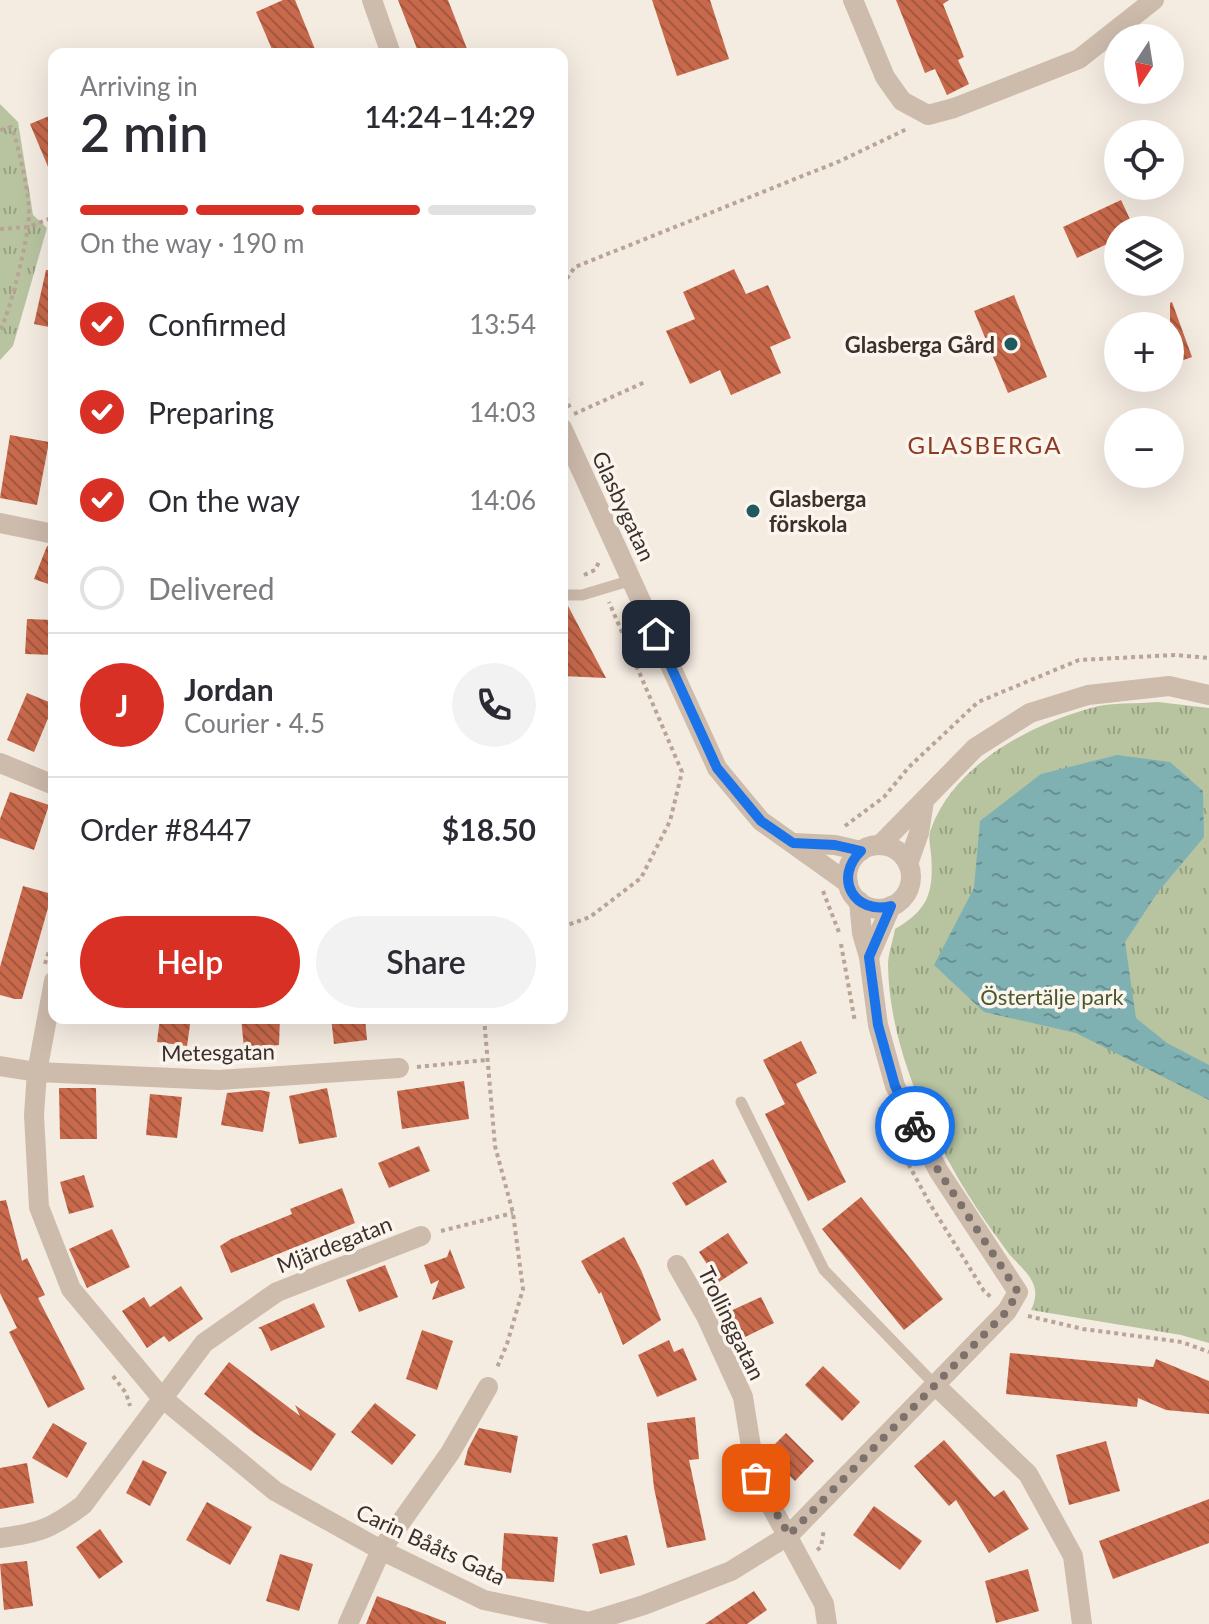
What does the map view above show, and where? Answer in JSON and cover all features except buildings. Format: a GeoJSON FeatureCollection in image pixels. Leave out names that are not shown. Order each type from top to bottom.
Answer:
{"type":"FeatureCollection","features":[{"type":"Feature","properties":{"kind":"street"},"geometry":{"type":"LineString","coordinates":[[372,0],[389,48]]}},
{"type":"Feature","properties":{"kind":"street"},"geometry":{"type":"LineString","coordinates":[[853,0],[885,77],[902,101],[928,115],[954,108],[1079,59],[1154,0]]}},
{"type":"Feature","properties":{"kind":"street","name":"Glasbygatan"},"geometry":{"type":"LineString","coordinates":[[568,441],[717,768],[761,821],[848,883]]}},
{"type":"Feature","properties":{"kind":"street"},"geometry":{"type":"LineString","coordinates":[[0,523],[48,533]]}},
{"type":"Feature","properties":{"kind":"street"},"geometry":{"type":"LineString","coordinates":[[891,906],[875,908],[859,901],[848,883],[850,865],[924,801],[975,748],[1030,713],[1088,695],[1169,686],[1209,695]]}},
{"type":"Feature","properties":{"kind":"street"},"geometry":{"type":"LineString","coordinates":[[0,763],[48,783]]}},
{"type":"Feature","properties":{"kind":"street"},"geometry":{"type":"LineString","coordinates":[[869,957],[891,906],[906,893],[910,884],[908,864],[919,833],[924,801]]}},
{"type":"Feature","properties":{"kind":"street"},"geometry":{"type":"LineString","coordinates":[[793,843],[897,850],[908,864]]}},
{"type":"Feature","properties":{"kind":"street","name":"Carin Bååts Gata"},"geometry":{"type":"LineString","coordinates":[[48,1013],[37,1072],[34,1115],[39,1207],[71,1289],[161,1397],[275,1491],[381,1550],[484,1600],[589,1623],[731,1571],[789,1535],[1007,1311],[1018,1292],[938,1170],[895,1086],[878,1025],[859,901]]}},
{"type":"Feature","properties":{"kind":"street","name":"Metesgatan"},"geometry":{"type":"LineString","coordinates":[[0,1066],[37,1072],[219,1080],[399,1068]]}},
{"type":"Feature","properties":{"kind":"street","name":"Mjärdegatan"},"geometry":{"type":"LineString","coordinates":[[0,1538],[40,1532],[59,1523],[83,1505],[204,1343],[277,1292],[421,1236]]}},
{"type":"Feature","properties":{"kind":"street","name":"Trollinggatan"},"geometry":{"type":"LineString","coordinates":[[677,1265],[706,1316],[743,1397],[756,1478],[824,1604],[827,1624]]}},
{"type":"Feature","properties":{"kind":"street"},"geometry":{"type":"LineString","coordinates":[[936,1386],[1028,1474],[1073,1556],[1082,1624]]}},
{"type":"Feature","properties":{"kind":"street"},"geometry":{"type":"LineString","coordinates":[[348,1624],[381,1550],[450,1453],[488,1387]]}},
{"type":"Feature","properties":{"kind":"lane"},"geometry":{"type":"LineString","coordinates":[[568,595],[582,595],[632,580]]}},
{"type":"Feature","properties":{"kind":"lane"},"geometry":{"type":"LineString","coordinates":[[741,1102],[824,1270],[936,1386]]}},
{"type":"Feature","properties":{"kind":"path"},"geometry":{"type":"LineString","coordinates":[[568,277],[575,267],[840,161],[916,125],[928,115]]}},
{"type":"Feature","properties":{"kind":"path"},"geometry":{"type":"LineString","coordinates":[[0,130],[11,127],[15,136],[27,195],[28,227],[0,331]]}},
{"type":"Feature","properties":{"kind":"path"},"geometry":{"type":"LineString","coordinates":[[0,229],[28,227],[48,219]]}},
{"type":"Feature","properties":{"kind":"path"},"geometry":{"type":"LineString","coordinates":[[568,403],[573,414],[645,382]]}},
{"type":"Feature","properties":{"kind":"path"},"geometry":{"type":"LineString","coordinates":[[568,925],[590,917],[641,878],[670,821],[682,772],[595,570]]}},
{"type":"Feature","properties":{"kind":"path"},"geometry":{"type":"LineString","coordinates":[[841,830],[884,797],[909,767],[978,702],[1079,660],[1175,655],[1209,658]]}},
{"type":"Feature","properties":{"kind":"path"},"geometry":{"type":"LineString","coordinates":[[484,1024],[495,1146],[513,1213],[523,1289],[507,1344],[488,1387]]}},
{"type":"Feature","properties":{"kind":"path"},"geometry":{"type":"LineString","coordinates":[[399,1068],[486,1060]]}},
{"type":"Feature","properties":{"kind":"path"},"geometry":{"type":"LineString","coordinates":[[421,1236],[513,1213]]}},
{"type":"Feature","properties":{"kind":"green space"},"geometry":{"type":"Polygon","coordinates":[[[0,104],[18,122],[33,215],[47,228],[13,346],[0,360],[0,104]]]}},
{"type":"Feature","properties":{"kind":"green space","name":"Östertälje park"},"geometry":{"type":"Polygon","coordinates":[[[1158,702],[1209,708],[1209,1343],[1181,1335],[1031,1310],[1035,1293],[1031,1279],[1009,1254],[972,1201],[936,1138],[908,1069],[897,1034],[891,999],[888,960],[895,929],[915,914],[927,898],[932,867],[930,832],[942,806],[957,785],[996,751],[1067,715],[1099,706],[1158,702]]]}},
{"type":"Feature","properties":{"kind":"water"},"geometry":{"type":"Polygon","coordinates":[[[1117,755],[1170,762],[1203,791],[1204,837],[1158,892],[1125,942],[1136,1018],[1167,1043],[1209,1065],[1209,1100],[1076,1033],[984,1012],[934,965],[974,888],[980,821],[1041,774],[1117,755]]]}},
{"type":"Feature","properties":{"kind":"way so far"},"geometry":{"type":"LineString","coordinates":[[756,1478],[789,1535],[1007,1311],[1018,1292],[938,1170],[915,1126]]}},
{"type":"Feature","properties":{"kind":"place","name":"Glasberga Gård"},"geometry":{"type":"Point","coordinates":[1011,344]}},
{"type":"Feature","properties":{"kind":"place","name":"Glasberga förskola"},"geometry":{"type":"Point","coordinates":[753,511]}},
{"type":"Feature","properties":{"kind":"district","name":"GLASBERGA"},"geometry":{"type":"Point","coordinates":[985,444]}},
{"type":"Feature","properties":{"kind":"route"},"geometry":{"type":"LineString","coordinates":[[656,634],[717,768],[761,821],[793,843],[835,845],[861,851],[854,857],[848,874],[852,893],[867,906],[891,906],[869,957],[878,1025],[895,1086],[915,1126]]}}]}
